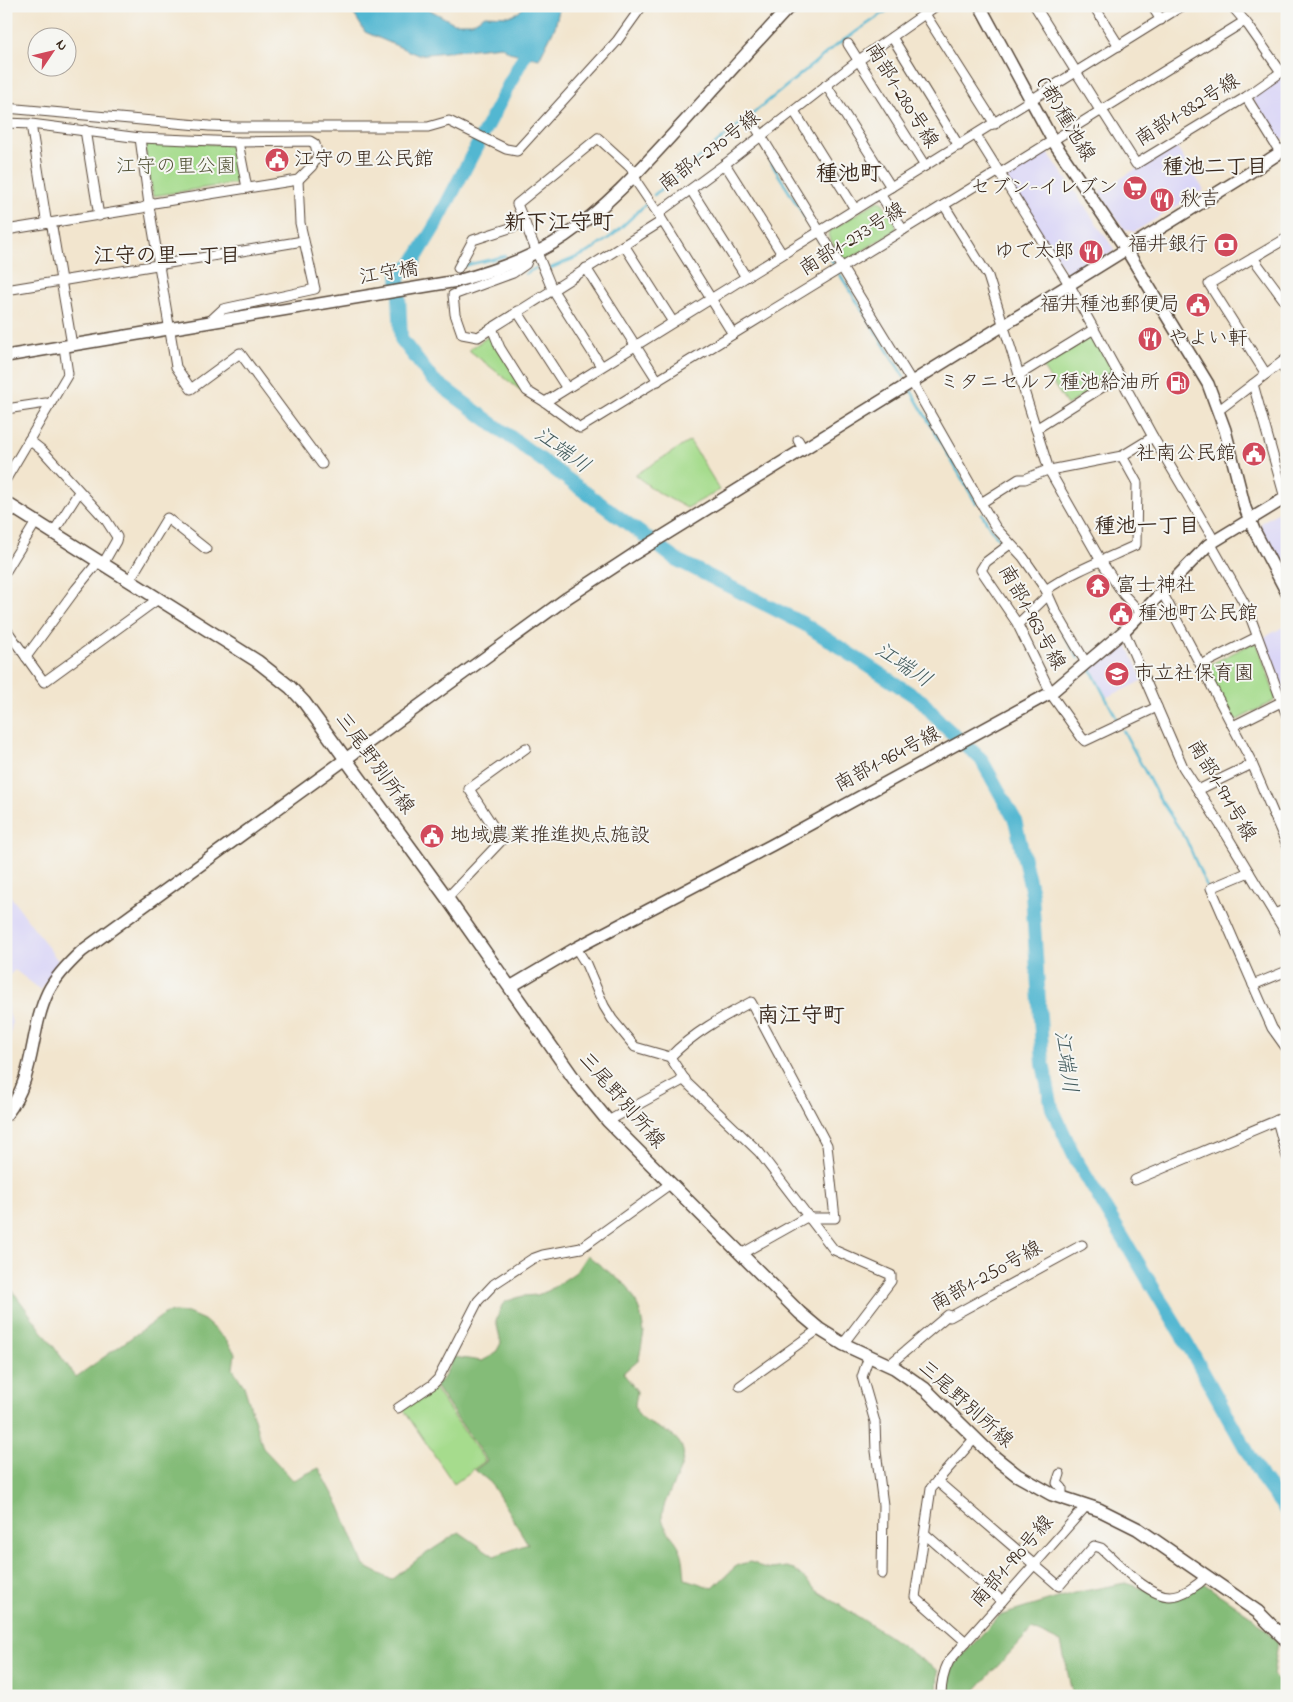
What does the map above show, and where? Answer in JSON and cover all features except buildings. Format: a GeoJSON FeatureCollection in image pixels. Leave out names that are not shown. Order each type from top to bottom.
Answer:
{"type":"FeatureCollection","features":[{"type":"Feature","properties":{"kind":"main road","name":"三尾野別所線"},"geometry":{"type":"LineString","coordinates":[[6,503],[242,651],[277,676],[304,702],[447,898],[577,1083],[608,1121],[800,1313],[843,1344],[889,1365],[925,1389],[1006,1467],[1027,1482],[1062,1498],[1112,1515],[1138,1529],[1258,1612],[1287,1641]]}},
{"type":"Feature","properties":{"kind":"street"},"geometry":{"type":"LineString","coordinates":[[6,108],[209,126],[428,127],[448,121],[506,149],[517,151],[617,41],[642,6]]}},
{"type":"Feature","properties":{"kind":"street","name":"江守橋"},"geometry":{"type":"LineString","coordinates":[[6,356],[457,282],[492,272],[533,254],[588,219],[635,176],[790,6]]}},
{"type":"Feature","properties":{"kind":"street","name":"南部1-270号線"},"geometry":{"type":"LineString","coordinates":[[533,254],[526,264],[513,273],[453,295],[455,314],[462,334],[478,337],[659,223],[661,210],[691,190],[859,60],[936,6]]}},
{"type":"Feature","properties":{"kind":"street","name":"(都)種池線"},"geometry":{"type":"LineString","coordinates":[[980,6],[1053,141],[1126,249],[1208,384],[1219,410],[1237,482],[1250,519],[1287,593]]}},
{"type":"Feature","properties":{"kind":"street"},"geometry":{"type":"LineString","coordinates":[[1035,6],[1101,111]]}},
{"type":"Feature","properties":{"kind":"street"},"geometry":{"type":"LineString","coordinates":[[1094,6],[1119,46]]}},
{"type":"Feature","properties":{"kind":"street"},"geometry":{"type":"LineString","coordinates":[[1152,6],[1160,20]]}},
{"type":"Feature","properties":{"kind":"street"},"geometry":{"type":"LineString","coordinates":[[545,402],[890,187],[960,146],[1182,6]]}},
{"type":"Feature","properties":{"kind":"street"},"geometry":{"type":"LineString","coordinates":[[1232,6],[1284,70]]}},
{"type":"Feature","properties":{"kind":"street"},"geometry":{"type":"LineString","coordinates":[[925,14],[995,124]]}},
{"type":"Feature","properties":{"kind":"street","name":"南部1-273号線"},"geometry":{"type":"LineString","coordinates":[[492,328],[500,348],[527,391],[580,428],[998,171],[1053,141],[1245,21]]}},
{"type":"Feature","properties":{"kind":"street"},"geometry":{"type":"LineString","coordinates":[[892,36],[960,146]]}},
{"type":"Feature","properties":{"kind":"street","name":"南部1-280号線"},"geometry":{"type":"LineString","coordinates":[[848,44],[925,166]]}},
{"type":"Feature","properties":{"kind":"street","name":"南部1-882号線"},"geometry":{"type":"LineString","coordinates":[[1101,111],[1136,164],[1246,97],[1284,70]]}},
{"type":"Feature","properties":{"kind":"street"},"geometry":{"type":"LineString","coordinates":[[826,85],[890,187]]}},
{"type":"Feature","properties":{"kind":"street"},"geometry":{"type":"LineString","coordinates":[[6,1115],[17,1100],[26,1078],[44,1001],[53,983],[66,966],[82,951],[560,604],[634,554],[680,526],[800,445],[912,382],[1284,150],[1246,97]]}},
{"type":"Feature","properties":{"kind":"street"},"geometry":{"type":"LineString","coordinates":[[794,111],[856,209]]}},
{"type":"Feature","properties":{"kind":"street"},"geometry":{"type":"LineString","coordinates":[[752,121],[912,382],[996,528],[1022,557],[1047,593],[1086,662]]}},
{"type":"Feature","properties":{"kind":"street"},"geometry":{"type":"LineString","coordinates":[[6,124],[31,124],[140,138],[238,142],[310,141],[315,144],[318,156],[312,166],[298,180],[149,205],[145,208],[99,216],[6,230]]}},
{"type":"Feature","properties":{"kind":"street"},"geometry":{"type":"LineString","coordinates":[[6,479],[68,374],[68,346],[60,280],[52,227],[46,219],[31,124]]}},
{"type":"Feature","properties":{"kind":"street"},"geometry":{"type":"LineString","coordinates":[[85,130],[99,216]]}},
{"type":"Feature","properties":{"kind":"street"},"geometry":{"type":"LineString","coordinates":[[976,136],[1069,284],[1153,437],[1210,535],[1213,548],[1247,608],[1287,716]]}},
{"type":"Feature","properties":{"kind":"street"},"geometry":{"type":"LineString","coordinates":[[140,138],[149,205],[176,367],[191,389],[240,353],[322,464]]}},
{"type":"Feature","properties":{"kind":"street"},"geometry":{"type":"LineString","coordinates":[[601,366],[552,289],[533,254],[517,204],[598,138],[631,168],[638,184],[732,334]]}},
{"type":"Feature","properties":{"kind":"street"},"geometry":{"type":"LineString","coordinates":[[238,142],[247,188]]}},
{"type":"Feature","properties":{"kind":"street"},"geometry":{"type":"LineString","coordinates":[[725,164],[782,254]]}},
{"type":"Feature","properties":{"kind":"street"},"geometry":{"type":"LineString","coordinates":[[208,323],[223,310],[315,289],[300,223],[298,180]]}},
{"type":"Feature","properties":{"kind":"street"},"geometry":{"type":"LineString","coordinates":[[691,190],[746,277]]}},
{"type":"Feature","properties":{"kind":"street"},"geometry":{"type":"LineString","coordinates":[[880,194],[903,230]]}},
{"type":"Feature","properties":{"kind":"street"},"geometry":{"type":"LineString","coordinates":[[944,205],[988,276],[1049,470],[1101,561],[1124,595],[1142,614]]}},
{"type":"Feature","properties":{"kind":"street"},"geometry":{"type":"LineString","coordinates":[[458,268],[473,240],[524,223]]}},
{"type":"Feature","properties":{"kind":"street"},"geometry":{"type":"LineString","coordinates":[[1266,374],[1209,284],[1287,238]]}},
{"type":"Feature","properties":{"kind":"street"},"geometry":{"type":"LineString","coordinates":[[6,290],[303,240]]}},
{"type":"Feature","properties":{"kind":"street"},"geometry":{"type":"LineString","coordinates":[[624,244],[673,322]]}},
{"type":"Feature","properties":{"kind":"street"},"geometry":{"type":"LineString","coordinates":[[1253,258],[1287,304]]}},
{"type":"Feature","properties":{"kind":"street"},"geometry":{"type":"LineString","coordinates":[[586,268],[658,380]]}},
{"type":"Feature","properties":{"kind":"street"},"geometry":{"type":"LineString","coordinates":[[517,311],[566,388]]}},
{"type":"Feature","properties":{"kind":"street"},"geometry":{"type":"LineString","coordinates":[[1019,375],[1094,330]]}},
{"type":"Feature","properties":{"kind":"street"},"geometry":{"type":"LineString","coordinates":[[1219,410],[1283,361],[1287,373]]}},
{"type":"Feature","properties":{"kind":"street"},"geometry":{"type":"LineString","coordinates":[[1036,429],[1120,376]]}},
{"type":"Feature","properties":{"kind":"street"},"geometry":{"type":"LineString","coordinates":[[1253,384],[1286,497]]}},
{"type":"Feature","properties":{"kind":"street"},"geometry":{"type":"LineString","coordinates":[[6,409],[46,403],[50,405]]}},
{"type":"Feature","properties":{"kind":"street"},"geometry":{"type":"LineString","coordinates":[[981,503],[1019,479],[1025,479],[1049,470],[1122,456],[1153,437]]}},
{"type":"Feature","properties":{"kind":"street"},"geometry":{"type":"LineString","coordinates":[[26,656],[76,589],[101,562],[117,537],[106,520],[43,451],[30,440]]}},
{"type":"Feature","properties":{"kind":"street"},"geometry":{"type":"LineString","coordinates":[[1018,624],[1058,582],[1136,545],[1137,483],[1122,456]]}},
{"type":"Feature","properties":{"kind":"street"},"geometry":{"type":"LineString","coordinates":[[53,533],[80,492]]}},
{"type":"Feature","properties":{"kind":"street","name":"南部1-964号線"},"geometry":{"type":"LineString","coordinates":[[510,987],[576,948],[1052,692],[1124,631],[1212,542],[1286,497]]}},
{"type":"Feature","properties":{"kind":"street"},"geometry":{"type":"LineString","coordinates":[[129,581],[167,518],[206,549]]}},
{"type":"Feature","properties":{"kind":"street"},"geometry":{"type":"LineString","coordinates":[[6,571],[36,522]]}},
{"type":"Feature","properties":{"kind":"street","name":"南部1-963号線"},"geometry":{"type":"LineString","coordinates":[[1010,544],[986,562],[981,570],[1018,624],[1053,697],[1085,742],[1157,708]]}},
{"type":"Feature","properties":{"kind":"street"},"geometry":{"type":"LineString","coordinates":[[1162,592],[1252,764],[1287,845]]}},
{"type":"Feature","properties":{"kind":"street"},"geometry":{"type":"LineString","coordinates":[[6,629],[44,682],[158,599]]}},
{"type":"Feature","properties":{"kind":"street","name":"南部1-971号線"},"geometry":{"type":"LineString","coordinates":[[1124,631],[1183,767],[1287,935]]}},
{"type":"Feature","properties":{"kind":"street"},"geometry":{"type":"LineString","coordinates":[[1201,665],[1257,637]]}},
{"type":"Feature","properties":{"kind":"street"},"geometry":{"type":"LineString","coordinates":[[1233,726],[1281,702]]}},
{"type":"Feature","properties":{"kind":"street"},"geometry":{"type":"LineString","coordinates":[[447,898],[502,840],[469,789],[526,748]]}},
{"type":"Feature","properties":{"kind":"street"},"geometry":{"type":"LineString","coordinates":[[1198,790],[1252,764]]}},
{"type":"Feature","properties":{"kind":"street"},"geometry":{"type":"LineString","coordinates":[[1276,818],[1287,813]]}},
{"type":"Feature","properties":{"kind":"street"},"geometry":{"type":"LineString","coordinates":[[1249,872],[1212,888],[1272,1028],[1287,1049]]}},
{"type":"Feature","properties":{"kind":"street"},"geometry":{"type":"LineString","coordinates":[[1274,914],[1287,909]]}},
{"type":"Feature","properties":{"kind":"street"},"geometry":{"type":"LineString","coordinates":[[576,948],[586,964],[604,1006],[635,1047],[670,1057],[685,1079],[759,1152],[834,1250],[891,1275],[891,1281],[843,1344]]}},
{"type":"Feature","properties":{"kind":"street"},"geometry":{"type":"LineString","coordinates":[[1253,985],[1287,971]]}},
{"type":"Feature","properties":{"kind":"street"},"geometry":{"type":"LineString","coordinates":[[670,1057],[680,1046],[707,1026],[751,1002],[827,1145],[835,1218],[809,1218],[741,1254]]}},
{"type":"Feature","properties":{"kind":"street"},"geometry":{"type":"LineString","coordinates":[[608,1121],[685,1079]]}},
{"type":"Feature","properties":{"kind":"street"},"geometry":{"type":"LineString","coordinates":[[1135,1180],[1287,1116]]}},
{"type":"Feature","properties":{"kind":"street"},"geometry":{"type":"LineString","coordinates":[[1277,1120],[1287,1157]]}},
{"type":"Feature","properties":{"kind":"street"},"geometry":{"type":"LineString","coordinates":[[398,1408],[438,1379],[478,1301],[494,1284],[532,1259],[581,1248],[670,1184]]}},
{"type":"Feature","properties":{"kind":"street","name":"南部1-250号線"},"geometry":{"type":"LineString","coordinates":[[889,1365],[948,1315],[950,1317],[1082,1245]]}},
{"type":"Feature","properties":{"kind":"street"},"geometry":{"type":"LineString","coordinates":[[740,1386],[820,1329]]}},
{"type":"Feature","properties":{"kind":"street"},"geometry":{"type":"LineString","coordinates":[[869,1356],[864,1365],[862,1377],[875,1422],[876,1451],[883,1504],[882,1574]]}},
{"type":"Feature","properties":{"kind":"street"},"geometry":{"type":"LineString","coordinates":[[966,1642],[915,1598],[931,1488],[975,1438]]}},
{"type":"Feature","properties":{"kind":"street"},"geometry":{"type":"LineString","coordinates":[[1041,1489],[1059,1476],[1057,1482],[1062,1488],[1062,1498]]}},
{"type":"Feature","properties":{"kind":"street"},"geometry":{"type":"LineString","coordinates":[[937,1481],[1059,1586],[1094,1546],[1101,1548],[1142,1584],[1155,1592],[1170,1596],[1182,1593],[1195,1586],[1207,1576]]}},
{"type":"Feature","properties":{"kind":"street","name":"南部1-990号線"},"geometry":{"type":"LineString","coordinates":[[941,1696],[944,1671],[966,1642],[1087,1505]]}},
{"type":"Feature","properties":{"kind":"street"},"geometry":{"type":"LineString","coordinates":[[925,1534],[1002,1601]]}},
{"type":"Feature","properties":{"kind":"shaded area"},"geometry":{"type":"Polygon","coordinates":[[[1287,73],[1287,136],[1277,141],[1253,100],[1253,96],[1287,73]]]}},
{"type":"Feature","properties":{"kind":"shaded area"},"geometry":{"type":"Polygon","coordinates":[[[1175,145],[1204,190],[1134,232],[1124,229],[1099,192],[1175,145]]]}},
{"type":"Feature","properties":{"kind":"shaded area"},"geometry":{"type":"Polygon","coordinates":[[[1045,148],[1114,249],[1113,252],[1072,277],[1068,276],[1004,174],[1045,148]]]}},
{"type":"Feature","properties":{"kind":"shaded area"},"geometry":{"type":"Polygon","coordinates":[[[1287,507],[1287,578],[1260,527],[1262,522],[1287,507]]]}},
{"type":"Feature","properties":{"kind":"shaded area"},"geometry":{"type":"Polygon","coordinates":[[[1287,625],[1287,707],[1261,639],[1287,625]]]}},
{"type":"Feature","properties":{"kind":"shaded area","name":"市立社保育園"},"geometry":{"type":"Polygon","coordinates":[[[1123,640],[1126,642],[1143,681],[1107,697],[1091,667],[1123,640]]]}},
{"type":"Feature","properties":{"kind":"shaded area"},"geometry":{"type":"Polygon","coordinates":[[[6,890],[59,962],[41,990],[15,970],[6,978],[6,890]]]}},
{"type":"Feature","properties":{"kind":"shaded area"},"geometry":{"type":"Polygon","coordinates":[[[6,1001],[12,1023],[6,1065],[6,1001]]]}},
{"type":"Feature","properties":{"kind":"green space","name":"江守の里公園"},"geometry":{"type":"Polygon","coordinates":[[[147,141],[234,145],[242,182],[153,196],[144,143],[147,141]]]}},
{"type":"Feature","properties":{"kind":"green space"},"geometry":{"type":"Polygon","coordinates":[[[877,201],[882,202],[897,225],[895,230],[848,260],[843,259],[828,236],[830,231],[877,201]]]}},
{"type":"Feature","properties":{"kind":"green space"},"geometry":{"type":"Polygon","coordinates":[[[492,334],[524,393],[470,351],[470,349],[492,334]]]}},
{"type":"Feature","properties":{"kind":"green space"},"geometry":{"type":"Polygon","coordinates":[[[1094,336],[1114,376],[1067,405],[1042,366],[1094,336]]]}},
{"type":"Feature","properties":{"kind":"green space"},"geometry":{"type":"Polygon","coordinates":[[[690,441],[720,490],[687,508],[657,492],[635,475],[690,441]]]}},
{"type":"Feature","properties":{"kind":"green space"},"geometry":{"type":"Polygon","coordinates":[[[1253,643],[1257,644],[1276,698],[1274,701],[1237,720],[1233,719],[1207,670],[1207,666],[1253,643]]]}},
{"type":"Feature","properties":{"kind":"green space"},"geometry":{"type":"Polygon","coordinates":[[[587,1255],[627,1286],[640,1311],[644,1332],[639,1359],[623,1373],[637,1391],[635,1406],[638,1414],[650,1424],[674,1437],[680,1443],[683,1451],[682,1465],[662,1515],[666,1529],[681,1552],[685,1579],[713,1588],[735,1567],[741,1564],[750,1562],[762,1568],[786,1567],[794,1569],[816,1590],[887,1635],[938,1671],[937,1696],[6,1696],[6,1285],[12,1290],[76,1377],[166,1313],[188,1313],[204,1320],[225,1339],[235,1353],[233,1369],[244,1386],[263,1448],[293,1480],[319,1468],[340,1507],[364,1566],[392,1580],[418,1559],[459,1532],[494,1556],[528,1544],[491,1483],[475,1470],[487,1461],[435,1386],[443,1379],[454,1357],[482,1361],[495,1354],[501,1343],[496,1321],[502,1305],[507,1301],[523,1296],[537,1295],[548,1291],[576,1272],[587,1255]]]}},
{"type":"Feature","properties":{"kind":"green space"},"geometry":{"type":"Polygon","coordinates":[[[434,1388],[485,1461],[454,1484],[403,1409],[434,1388]]]}},
{"type":"Feature","properties":{"kind":"green space"},"geometry":{"type":"Polygon","coordinates":[[[1125,1583],[1178,1599],[1203,1583],[1252,1617],[1278,1642],[1273,1675],[1287,1688],[1287,1696],[1073,1696],[1061,1643],[1032,1629],[970,1696],[948,1696],[949,1670],[999,1616],[1074,1593],[1125,1583]]]}},
{"type":"Feature","properties":{"kind":"water"},"geometry":{"type":"Polygon","coordinates":[[[349,6],[423,6],[454,23],[472,23],[485,15],[509,16],[519,12],[524,6],[560,6],[555,27],[539,59],[509,52],[501,46],[418,55],[365,32],[349,6]]]}},
{"type":"Feature","properties":{"kind":"waterway","name":"江端川"},"geometry":{"type":"LineString","coordinates":[[544,6],[536,33],[435,226],[411,266],[398,274],[401,339],[432,379],[677,560],[804,624],[922,701],[942,724],[981,759],[1015,820],[1032,894],[1043,1064],[1052,1108],[1075,1158],[1193,1354],[1262,1478],[1287,1512]]}},
{"type":"Feature","properties":{"kind":"waterway"},"geometry":{"type":"LineString","coordinates":[[654,195],[835,46],[894,6]]}},
{"type":"Feature","properties":{"kind":"waterway"},"geometry":{"type":"LineString","coordinates":[[770,161],[812,229]]}},
{"type":"Feature","properties":{"kind":"waterway"},"geometry":{"type":"LineString","coordinates":[[551,268],[589,252],[613,235],[645,205]]}},
{"type":"Feature","properties":{"kind":"waterway"},"geometry":{"type":"LineString","coordinates":[[819,240],[834,264]]}},
{"type":"Feature","properties":{"kind":"waterway"},"geometry":{"type":"LineString","coordinates":[[463,266],[505,256]]}},
{"type":"Feature","properties":{"kind":"waterway"},"geometry":{"type":"LineString","coordinates":[[525,274],[536,268]]}},
{"type":"Feature","properties":{"kind":"waterway"},"geometry":{"type":"LineString","coordinates":[[839,273],[904,377]]}},
{"type":"Feature","properties":{"kind":"waterway"},"geometry":{"type":"LineString","coordinates":[[910,389],[976,503]]}},
{"type":"Feature","properties":{"kind":"waterway"},"geometry":{"type":"LineString","coordinates":[[982,514],[992,531],[1003,543]]}},
{"type":"Feature","properties":{"kind":"waterway"},"geometry":{"type":"LineString","coordinates":[[1047,603],[1050,609]]}},
{"type":"Feature","properties":{"kind":"waterway"},"geometry":{"type":"LineString","coordinates":[[1062,631],[1078,658]]}},
{"type":"Feature","properties":{"kind":"waterway"},"geometry":{"type":"LineString","coordinates":[[1090,668],[1118,721]]}},
{"type":"Feature","properties":{"kind":"waterway"},"geometry":{"type":"LineString","coordinates":[[1123,730],[1158,796],[1186,839],[1208,890]]}},
{"type":"Feature","properties":{"kind":"waterway"},"geometry":{"type":"LineString","coordinates":[[1229,941],[1262,1016]]}},
{"type":"Feature","properties":{"kind":"waterway"},"geometry":{"type":"LineString","coordinates":[[1269,1030],[1277,1045],[1287,1055]]}},
{"type":"Feature","properties":{"kind":"place","name":"江守の里公民館"},"geometry":{"type":"Point","coordinates":[277,160]}},
{"type":"Feature","properties":{"kind":"place","name":"セブン-イレブン"},"geometry":{"type":"Point","coordinates":[1135,188]}},
{"type":"Feature","properties":{"kind":"place","name":"秋吉"},"geometry":{"type":"Point","coordinates":[1162,200]}},
{"type":"Feature","properties":{"kind":"place","name":"福井銀行"},"geometry":{"type":"Point","coordinates":[1226,245]}},
{"type":"Feature","properties":{"kind":"place","name":"ゆで太郎"},"geometry":{"type":"Point","coordinates":[1091,252]}},
{"type":"Feature","properties":{"kind":"place","name":"福井種池郵便局"},"geometry":{"type":"Point","coordinates":[1198,305]}},
{"type":"Feature","properties":{"kind":"place","name":"やよい軒"},"geometry":{"type":"Point","coordinates":[1150,339]}},
{"type":"Feature","properties":{"kind":"place","name":"ミタニセルフ種池給油所"},"geometry":{"type":"Point","coordinates":[1178,383]}},
{"type":"Feature","properties":{"kind":"place","name":"社南公民館"},"geometry":{"type":"Point","coordinates":[1254,454]}},
{"type":"Feature","properties":{"kind":"place","name":"富士神社"},"geometry":{"type":"Point","coordinates":[1098,586]}},
{"type":"Feature","properties":{"kind":"place","name":"種池町公民館"},"geometry":{"type":"Point","coordinates":[1121,614]}},
{"type":"Feature","properties":{"kind":"place","name":"市立社保育園"},"geometry":{"type":"Point","coordinates":[1117,674]}},
{"type":"Feature","properties":{"kind":"place","name":"地域農業推進拠点施設"},"geometry":{"type":"Point","coordinates":[432,836]}},
{"type":"Feature","properties":{"kind":"district","name":"種池二丁目"},"geometry":{"type":"Point","coordinates":[1215,168]}},
{"type":"Feature","properties":{"kind":"district","name":"種池町"},"geometry":{"type":"Point","coordinates":[849,175]}},
{"type":"Feature","properties":{"kind":"district","name":"新下江守町"},"geometry":{"type":"Point","coordinates":[559,224]}},
{"type":"Feature","properties":{"kind":"district","name":"江守の里一丁目"},"geometry":{"type":"Point","coordinates":[167,257]}},
{"type":"Feature","properties":{"kind":"district","name":"種池一丁目"},"geometry":{"type":"Point","coordinates":[1147,527]}},
{"type":"Feature","properties":{"kind":"district","name":"南江守町"},"geometry":{"type":"Point","coordinates":[801,1017]}}]}
